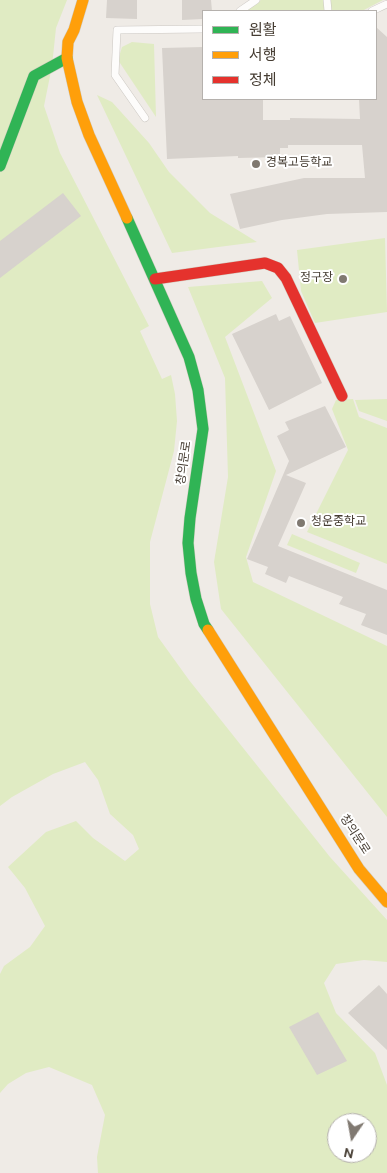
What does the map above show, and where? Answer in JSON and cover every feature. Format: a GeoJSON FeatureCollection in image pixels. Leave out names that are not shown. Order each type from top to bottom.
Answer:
{"type":"FeatureCollection","features":[{"type":"Feature","properties":{"kind":"street","name":"창의문로"},"geometry":{"type":"LineString","coordinates":[[83,0],[74,30],[68,42],[67,58],[76,102],[189,357],[198,390],[203,430],[188,543],[196,599],[204,624],[359,869],[387,902]]}},
{"type":"Feature","properties":{"kind":"street"},"geometry":{"type":"LineString","coordinates":[[0,166],[34,76],[67,58]]}},
{"type":"Feature","properties":{"kind":"street"},"geometry":{"type":"LineString","coordinates":[[155,280],[265,263],[278,268],[286,278],[342,396]]}},
{"type":"Feature","properties":{"kind":"lane"},"geometry":{"type":"LineString","coordinates":[[241,10],[256,0]]}},
{"type":"Feature","properties":{"kind":"lane"},"geometry":{"type":"LineString","coordinates":[[374,10],[387,4]]}},
{"type":"Feature","properties":{"kind":"lane"},"geometry":{"type":"LineString","coordinates":[[145,118],[115,75],[117,30],[202,29]]}},
{"type":"Feature","properties":{"kind":"green space"},"geometry":{"type":"Polygon","coordinates":[[[0,0],[67,0],[56,28],[52,66],[44,106],[60,153],[149,326],[140,331],[162,379],[171,375],[175,394],[177,421],[174,451],[150,542],[150,604],[158,637],[189,680],[330,857],[387,920],[387,962],[364,960],[336,964],[324,983],[336,1013],[375,1053],[387,1085],[387,1173],[98,1173],[97,1157],[105,1115],[92,1085],[49,1067],[26,1073],[8,1084],[0,1093],[0,974],[4,966],[30,947],[45,926],[25,888],[8,867],[46,832],[76,821],[93,838],[125,861],[139,849],[133,835],[110,814],[98,780],[85,762],[53,774],[12,797],[0,806],[0,0]]]}},
{"type":"Feature","properties":{"kind":"green space"},"geometry":{"type":"Polygon","coordinates":[[[261,0],[324,0],[325,10],[246,10],[261,0]]]}},
{"type":"Feature","properties":{"kind":"green space"},"geometry":{"type":"Polygon","coordinates":[[[329,0],[383,0],[364,10],[331,10],[329,0]]]}},
{"type":"Feature","properties":{"kind":"green space"},"geometry":{"type":"Polygon","coordinates":[[[132,42],[154,44],[156,117],[118,60],[122,47],[132,42]]]}},
{"type":"Feature","properties":{"kind":"green space"},"geometry":{"type":"Polygon","coordinates":[[[97,95],[112,102],[149,143],[169,172],[210,213],[257,242],[172,253],[97,95]]]}},
{"type":"Feature","properties":{"kind":"green space","name":"정구장"},"geometry":{"type":"Polygon","coordinates":[[[385,238],[387,312],[315,323],[301,291],[297,250],[385,238]]]}},
{"type":"Feature","properties":{"kind":"green space"},"geometry":{"type":"Polygon","coordinates":[[[262,281],[272,298],[225,337],[276,471],[246,557],[253,582],[387,646],[387,817],[221,609],[214,562],[228,477],[225,378],[188,287],[262,281]]]}},
{"type":"Feature","properties":{"kind":"green space"},"geometry":{"type":"Polygon","coordinates":[[[353,399],[359,417],[387,428],[387,564],[307,532],[348,450],[332,409],[336,400],[353,399]]]}},
{"type":"Feature","properties":{"kind":"green space"},"geometry":{"type":"Polygon","coordinates":[[[387,399],[387,421],[359,411],[355,400],[387,399]]]}},
{"type":"Feature","properties":{"kind":"green space"},"geometry":{"type":"Polygon","coordinates":[[[292,534],[360,563],[356,573],[287,545],[292,534]]]}},
{"type":"Feature","properties":{"kind":"building"},"geometry":{"type":"Polygon","coordinates":[[[107,0],[137,0],[137,19],[106,18],[107,0]]]}},
{"type":"Feature","properties":{"kind":"building"},"geometry":{"type":"Polygon","coordinates":[[[182,0],[211,0],[212,10],[202,10],[202,19],[182,20],[182,0]]]}},
{"type":"Feature","properties":{"kind":"building"},"geometry":{"type":"Polygon","coordinates":[[[377,28],[387,37],[387,212],[327,214],[282,220],[240,229],[230,194],[304,178],[365,178],[362,145],[288,145],[288,148],[280,148],[280,157],[238,158],[238,156],[167,159],[162,48],[202,47],[202,100],[263,100],[263,120],[290,120],[290,118],[360,119],[359,100],[377,100],[377,28]]]}},
{"type":"Feature","properties":{"kind":"building"},"geometry":{"type":"Polygon","coordinates":[[[63,193],[81,216],[0,278],[0,241],[63,193]]]}},
{"type":"Feature","properties":{"kind":"building"},"geometry":{"type":"Polygon","coordinates":[[[276,314],[279,321],[290,316],[322,383],[269,410],[232,334],[276,314]]]}},
{"type":"Feature","properties":{"kind":"building"},"geometry":{"type":"Polygon","coordinates":[[[325,406],[346,447],[286,475],[306,483],[278,546],[387,590],[387,635],[361,625],[366,614],[339,604],[343,597],[289,576],[286,583],[265,574],[268,567],[247,559],[289,461],[277,436],[289,430],[285,422],[325,406]]]}},
{"type":"Feature","properties":{"kind":"building"},"geometry":{"type":"Polygon","coordinates":[[[379,985],[387,994],[387,1050],[348,1013],[379,985]]]}},
{"type":"Feature","properties":{"kind":"building"},"geometry":{"type":"Polygon","coordinates":[[[318,1012],[347,1061],[317,1075],[289,1027],[318,1012]]]}},
{"type":"Feature","properties":{"kind":"traffic: fast"},"geometry":{"type":"LineString","coordinates":[[0,166],[34,76],[67,58]]}},
{"type":"Feature","properties":{"kind":"traffic: fast"},"geometry":{"type":"LineString","coordinates":[[127,218],[189,357],[198,390],[203,429],[188,543],[196,599],[204,624],[208,630]]}},
{"type":"Feature","properties":{"kind":"traffic: slow"},"geometry":{"type":"LineString","coordinates":[[83,0],[74,30],[68,42],[67,58],[77,102],[89,135],[127,218]]}},
{"type":"Feature","properties":{"kind":"traffic: slow"},"geometry":{"type":"LineString","coordinates":[[208,630],[359,869],[387,902]]}},
{"type":"Feature","properties":{"kind":"traffic: jam"},"geometry":{"type":"LineString","coordinates":[[155,279],[265,263],[278,268],[286,278],[342,396]]}},
{"type":"Feature","properties":{"kind":"place","name":"경복고등학교"},"geometry":{"type":"Point","coordinates":[256,164]}},
{"type":"Feature","properties":{"kind":"place","name":"정구장"},"geometry":{"type":"Point","coordinates":[343,279]}},
{"type":"Feature","properties":{"kind":"place","name":"청운중학교"},"geometry":{"type":"Point","coordinates":[301,523]}}]}
